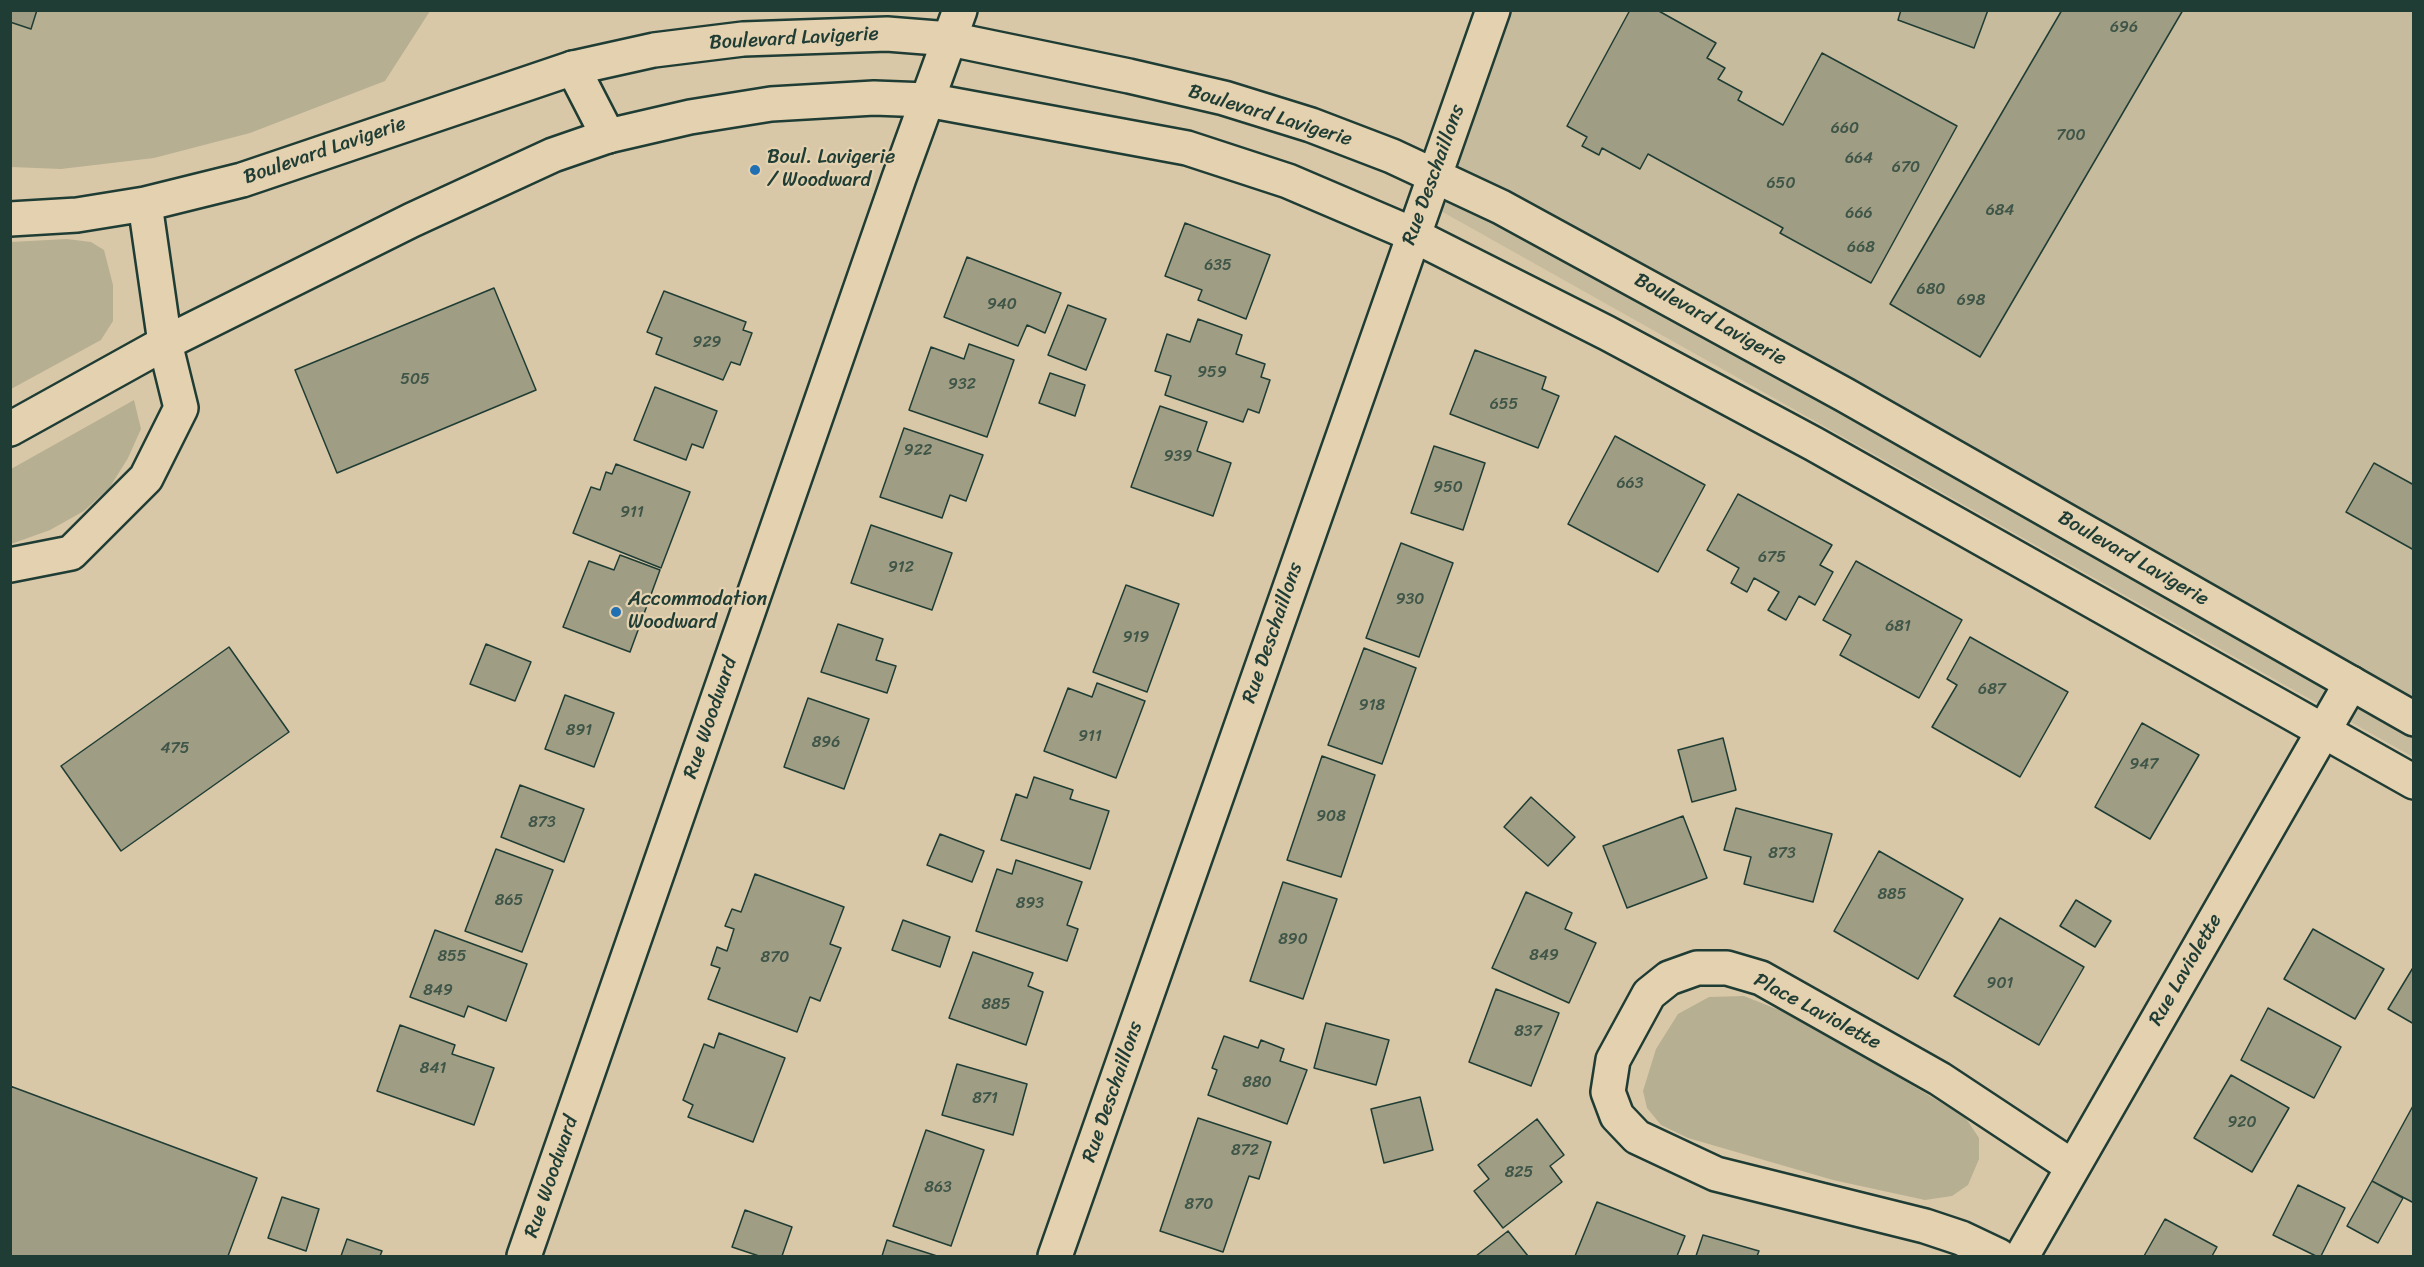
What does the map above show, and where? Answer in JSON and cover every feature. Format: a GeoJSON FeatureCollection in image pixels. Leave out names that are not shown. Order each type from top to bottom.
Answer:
{"type":"FeatureCollection","features":[{"type":"Feature","properties":{"kind":"main road","name":"Rue Deschaillons"},"geometry":{"type":"LineString","coordinates":[[1055,1257],[1492,10]]}},
{"type":"Feature","properties":{"kind":"main road","name":"Boulevard Lavigerie"},"geometry":{"type":"LineString","coordinates":[[10,219],[77,215],[145,204],[242,180],[573,68],[654,50],[743,39],[887,34],[955,25],[1224,98],[1311,125],[1434,175],[1511,212],[1845,395],[2414,719]]}},
{"type":"Feature","properties":{"kind":"main road","name":"Rue Woodward"},"geometry":{"type":"LineString","coordinates":[[524,1257],[955,25]]}},
{"type":"Feature","properties":{"kind":"main road"},"geometry":{"type":"LineString","coordinates":[[573,68],[608,136]]}},
{"type":"Feature","properties":{"kind":"main road"},"geometry":{"type":"LineString","coordinates":[[10,429],[165,343],[412,220],[553,155],[608,136],[690,117],[771,104],[874,98],[927,100],[1187,148],[1288,181],[1413,234],[1587,323],[1814,444],[2414,782]]}},
{"type":"Feature","properties":{"kind":"main road"},"geometry":{"type":"LineString","coordinates":[[10,565],[71,554],[146,478],[181,408],[165,343],[145,204]]}},
{"type":"Feature","properties":{"kind":"main road","name":"Rue Laviolette"},"geometry":{"type":"LineString","coordinates":[[2022,1257],[2350,683]]}},
{"type":"Feature","properties":{"kind":"main road","name":"Place Laviolette"},"geometry":{"type":"LineString","coordinates":[[2000,1257],[1961,1238],[1925,1226],[1716,1174],[1636,1137],[1617,1116],[1608,1092],[1613,1060],[1649,994],[1669,978],[1697,968],[1727,968],[1761,978],[1940,1079],[2073,1167]]}},
{"type":"Feature","properties":{"kind":"shaded area"},"geometry":{"type":"Polygon","coordinates":[[[11,11],[430,11],[385,81],[250,133],[154,158],[61,169],[11,167],[11,11]]]}},
{"type":"Feature","properties":{"kind":"shaded area"},"geometry":{"type":"Polygon","coordinates":[[[1500,11],[2413,11],[2413,757],[1432,206],[1500,11]]]}},
{"type":"Feature","properties":{"kind":"shaded area"},"geometry":{"type":"Polygon","coordinates":[[[67,239],[91,242],[104,250],[113,285],[113,321],[101,340],[11,389],[11,242],[67,239]]]}},
{"type":"Feature","properties":{"kind":"shaded area"},"geometry":{"type":"Polygon","coordinates":[[[134,400],[141,429],[128,458],[110,487],[84,511],[50,530],[11,544],[11,469],[134,400]]]}},
{"type":"Feature","properties":{"kind":"shaded area"},"geometry":{"type":"Polygon","coordinates":[[[1744,996],[1799,1018],[1965,1117],[1979,1138],[1979,1159],[1968,1185],[1952,1196],[1925,1200],[1833,1180],[1688,1138],[1661,1125],[1647,1108],[1643,1091],[1656,1049],[1678,1014],[1709,997],[1744,996]]]}},
{"type":"Feature","properties":{"kind":"building"},"geometry":{"type":"Polygon","coordinates":[[[10,10],[37,10],[31,29],[10,22],[10,10]]]}},
{"type":"Feature","properties":{"kind":"building"},"geometry":{"type":"Polygon","coordinates":[[[1630,10],[1657,10],[1716,43],[1707,58],[1725,68],[1718,79],[1742,92],[1738,100],[1783,125],[1822,53],[1957,126],[1871,283],[1780,233],[1783,228],[1648,154],[1640,169],[1602,148],[1599,155],[1582,146],[1587,137],[1567,126],[1630,10]]]}},
{"type":"Feature","properties":{"kind":"building"},"geometry":{"type":"Polygon","coordinates":[[[1901,10],[1988,10],[1974,48],[1898,20],[1901,10]]]}},
{"type":"Feature","properties":{"kind":"building"},"geometry":{"type":"Polygon","coordinates":[[[2062,10],[2183,10],[1980,357],[1890,304],[2062,10]]]}},
{"type":"Feature","properties":{"kind":"building"},"geometry":{"type":"Polygon","coordinates":[[[1185,223],[1270,255],[1246,319],[1198,300],[1202,290],[1165,276],[1185,223]]]}},
{"type":"Feature","properties":{"kind":"building"},"geometry":{"type":"Polygon","coordinates":[[[967,257],[1061,293],[1045,333],[1027,325],[1018,346],[944,317],[967,257]]]}},
{"type":"Feature","properties":{"kind":"building"},"geometry":{"type":"Polygon","coordinates":[[[494,288],[536,390],[337,473],[295,370],[494,288]]]}},
{"type":"Feature","properties":{"kind":"building"},"geometry":{"type":"Polygon","coordinates":[[[664,291],[746,322],[743,330],[752,333],[740,365],[731,362],[723,380],[656,354],[662,338],[647,332],[664,291]]]}},
{"type":"Feature","properties":{"kind":"building"},"geometry":{"type":"Polygon","coordinates":[[[1068,305],[1106,319],[1086,370],[1048,355],[1068,305]]]}},
{"type":"Feature","properties":{"kind":"building"},"geometry":{"type":"Polygon","coordinates":[[[1198,319],[1242,335],[1236,354],[1265,364],[1261,377],[1270,380],[1259,413],[1248,409],[1243,422],[1165,395],[1171,376],[1155,371],[1167,334],[1190,342],[1198,319]]]}},
{"type":"Feature","properties":{"kind":"building"},"geometry":{"type":"Polygon","coordinates":[[[969,344],[1014,360],[987,437],[909,410],[931,347],[964,359],[969,344]]]}},
{"type":"Feature","properties":{"kind":"building"},"geometry":{"type":"Polygon","coordinates":[[[1475,350],[1546,377],[1542,389],[1559,396],[1538,448],[1450,414],[1475,350]]]}},
{"type":"Feature","properties":{"kind":"building"},"geometry":{"type":"Polygon","coordinates":[[[1050,373],[1085,385],[1075,416],[1039,403],[1050,373]]]}},
{"type":"Feature","properties":{"kind":"building"},"geometry":{"type":"Polygon","coordinates":[[[655,387],[717,411],[703,448],[692,444],[686,460],[634,440],[655,387]]]}},
{"type":"Feature","properties":{"kind":"building"},"geometry":{"type":"Polygon","coordinates":[[[1160,406],[1207,422],[1197,451],[1231,463],[1213,516],[1131,487],[1160,406]]]}},
{"type":"Feature","properties":{"kind":"building"},"geometry":{"type":"Polygon","coordinates":[[[904,428],[983,455],[966,501],[950,495],[942,518],[880,497],[904,428]]]}},
{"type":"Feature","properties":{"kind":"building"},"geometry":{"type":"Polygon","coordinates":[[[1615,436],[1705,485],[1658,572],[1568,524],[1615,436]]]}},
{"type":"Feature","properties":{"kind":"building"},"geometry":{"type":"Polygon","coordinates":[[[1434,446],[1485,463],[1463,530],[1411,513],[1434,446]]]}},
{"type":"Feature","properties":{"kind":"building"},"geometry":{"type":"Polygon","coordinates":[[[2374,463],[2414,485],[2414,550],[2346,512],[2374,463]]]}},
{"type":"Feature","properties":{"kind":"building"},"geometry":{"type":"Polygon","coordinates":[[[616,464],[690,492],[661,568],[573,533],[591,487],[600,490],[606,472],[612,474],[616,464]]]}},
{"type":"Feature","properties":{"kind":"building"},"geometry":{"type":"Polygon","coordinates":[[[1738,494],[1832,545],[1820,565],[1833,572],[1815,605],[1799,596],[1786,620],[1768,610],[1779,592],[1754,578],[1747,592],[1731,583],[1739,568],[1707,550],[1738,494]]]}},
{"type":"Feature","properties":{"kind":"building"},"geometry":{"type":"Polygon","coordinates":[[[871,525],[952,553],[932,610],[851,583],[871,525]]]}},
{"type":"Feature","properties":{"kind":"building"},"geometry":{"type":"Polygon","coordinates":[[[1401,543],[1453,563],[1419,657],[1366,638],[1401,543]]]}},
{"type":"Feature","properties":{"kind":"building"},"geometry":{"type":"Polygon","coordinates":[[[620,555],[660,570],[630,652],[563,627],[589,561],[614,570],[620,555]]]}},
{"type":"Feature","properties":{"kind":"building"},"geometry":{"type":"Polygon","coordinates":[[[1856,561],[1962,620],[1919,698],[1840,655],[1851,635],[1823,620],[1856,561]]]}},
{"type":"Feature","properties":{"kind":"building"},"geometry":{"type":"Polygon","coordinates":[[[1126,585],[1179,604],[1147,692],[1093,672],[1126,585]]]}},
{"type":"Feature","properties":{"kind":"building"},"geometry":{"type":"Polygon","coordinates":[[[838,624],[883,639],[876,660],[896,666],[887,693],[821,672],[838,624]]]}},
{"type":"Feature","properties":{"kind":"building"},"geometry":{"type":"Polygon","coordinates":[[[1970,637],[2068,692],[2020,777],[1932,727],[1957,685],[1947,679],[1970,637]]]}},
{"type":"Feature","properties":{"kind":"building"},"geometry":{"type":"Polygon","coordinates":[[[486,644],[531,662],[515,701],[470,684],[486,644]]]}},
{"type":"Feature","properties":{"kind":"building"},"geometry":{"type":"Polygon","coordinates":[[[229,647],[289,732],[121,851],[61,766],[229,647]]]}},
{"type":"Feature","properties":{"kind":"building"},"geometry":{"type":"Polygon","coordinates":[[[1364,648],[1416,668],[1382,764],[1328,745],[1364,648]]]}},
{"type":"Feature","properties":{"kind":"building"},"geometry":{"type":"Polygon","coordinates":[[[1097,683],[1145,701],[1116,778],[1044,751],[1068,688],[1092,697],[1097,683]]]}},
{"type":"Feature","properties":{"kind":"building"},"geometry":{"type":"Polygon","coordinates":[[[565,695],[614,713],[594,767],[545,749],[565,695]]]}},
{"type":"Feature","properties":{"kind":"building"},"geometry":{"type":"Polygon","coordinates":[[[808,698],[869,719],[844,789],[784,767],[808,698]]]}},
{"type":"Feature","properties":{"kind":"building"},"geometry":{"type":"Polygon","coordinates":[[[2142,723],[2199,755],[2150,839],[2095,807],[2142,723]]]}},
{"type":"Feature","properties":{"kind":"building"},"geometry":{"type":"Polygon","coordinates":[[[1723,738],[1736,790],[1692,802],[1678,750],[1723,738]]]}},
{"type":"Feature","properties":{"kind":"building"},"geometry":{"type":"Polygon","coordinates":[[[1322,756],[1375,775],[1341,877],[1287,860],[1322,756]]]}},
{"type":"Feature","properties":{"kind":"building"},"geometry":{"type":"Polygon","coordinates":[[[1034,777],[1073,790],[1070,799],[1109,811],[1090,869],[1001,840],[1016,794],[1027,798],[1034,777]]]}},
{"type":"Feature","properties":{"kind":"building"},"geometry":{"type":"Polygon","coordinates":[[[520,785],[584,809],[564,862],[501,837],[520,785]]]}},
{"type":"Feature","properties":{"kind":"building"},"geometry":{"type":"Polygon","coordinates":[[[1531,797],[1575,837],[1548,866],[1504,827],[1531,797]]]}},
{"type":"Feature","properties":{"kind":"building"},"geometry":{"type":"Polygon","coordinates":[[[1736,808],[1832,834],[1813,902],[1744,884],[1751,857],[1724,850],[1736,808]]]}},
{"type":"Feature","properties":{"kind":"building"},"geometry":{"type":"Polygon","coordinates":[[[1683,816],[1707,878],[1627,908],[1603,846],[1683,816]]]}},
{"type":"Feature","properties":{"kind":"building"},"geometry":{"type":"Polygon","coordinates":[[[940,834],[984,851],[972,882],[927,865],[940,834]]]}},
{"type":"Feature","properties":{"kind":"building"},"geometry":{"type":"Polygon","coordinates":[[[496,849],[553,870],[522,952],[465,931],[496,849]]]}},
{"type":"Feature","properties":{"kind":"building"},"geometry":{"type":"Polygon","coordinates":[[[1879,851],[1963,899],[1918,979],[1834,931],[1879,851]]]}},
{"type":"Feature","properties":{"kind":"building"},"geometry":{"type":"Polygon","coordinates":[[[1016,860],[1082,882],[1067,925],[1078,929],[1067,961],[976,931],[997,869],[1012,874],[1016,860]]]}},
{"type":"Feature","properties":{"kind":"building"},"geometry":{"type":"Polygon","coordinates":[[[755,874],[844,907],[830,944],[841,948],[820,1001],[810,997],[797,1032],[708,999],[720,968],[711,965],[717,947],[727,951],[734,929],[725,926],[732,909],[741,912],[755,874]]]}},
{"type":"Feature","properties":{"kind":"building"},"geometry":{"type":"Polygon","coordinates":[[[1283,882],[1337,899],[1303,999],[1250,981],[1283,882]]]}},
{"type":"Feature","properties":{"kind":"building"},"geometry":{"type":"Polygon","coordinates":[[[1526,892],[1572,913],[1565,929],[1596,943],[1569,1003],[1492,968],[1526,892]]]}},
{"type":"Feature","properties":{"kind":"building"},"geometry":{"type":"Polygon","coordinates":[[[2076,900],[2111,921],[2095,947],[2060,926],[2076,900]]]}},
{"type":"Feature","properties":{"kind":"building"},"geometry":{"type":"Polygon","coordinates":[[[2000,918],[2084,967],[2039,1045],[1954,996],[2000,918]]]}},
{"type":"Feature","properties":{"kind":"building"},"geometry":{"type":"Polygon","coordinates":[[[903,920],[950,937],[940,967],[892,950],[903,920]]]}},
{"type":"Feature","properties":{"kind":"building"},"geometry":{"type":"Polygon","coordinates":[[[2313,929],[2384,969],[2355,1019],[2284,979],[2313,929]]]}},
{"type":"Feature","properties":{"kind":"building"},"geometry":{"type":"Polygon","coordinates":[[[435,930],[527,964],[506,1021],[468,1006],[464,1017],[410,997],[435,930]]]}},
{"type":"Feature","properties":{"kind":"building"},"geometry":{"type":"Polygon","coordinates":[[[973,952],[1033,973],[1028,986],[1043,992],[1026,1045],[949,1018],[973,952]]]}},
{"type":"Feature","properties":{"kind":"building"},"geometry":{"type":"Polygon","coordinates":[[[2414,966],[2414,1024],[2388,1009],[2414,966]]]}},
{"type":"Feature","properties":{"kind":"building"},"geometry":{"type":"Polygon","coordinates":[[[1496,989],[1559,1013],[1531,1086],[1469,1062],[1496,989]]]}},
{"type":"Feature","properties":{"kind":"building"},"geometry":{"type":"Polygon","coordinates":[[[2268,1008],[2341,1047],[2314,1098],[2241,1060],[2268,1008]]]}},
{"type":"Feature","properties":{"kind":"building"},"geometry":{"type":"Polygon","coordinates":[[[1326,1023],[1389,1040],[1376,1085],[1314,1068],[1326,1023]]]}},
{"type":"Feature","properties":{"kind":"building"},"geometry":{"type":"Polygon","coordinates":[[[400,1025],[455,1045],[452,1054],[494,1068],[474,1125],[377,1091],[400,1025]]]}},
{"type":"Feature","properties":{"kind":"building"},"geometry":{"type":"Polygon","coordinates":[[[719,1033],[785,1058],[753,1142],[688,1117],[693,1105],[683,1100],[704,1044],[714,1048],[719,1033]]]}},
{"type":"Feature","properties":{"kind":"building"},"geometry":{"type":"Polygon","coordinates":[[[1224,1036],[1258,1048],[1261,1040],[1284,1049],[1280,1061],[1307,1070],[1287,1124],[1208,1095],[1217,1070],[1212,1068],[1224,1036]]]}},
{"type":"Feature","properties":{"kind":"building"},"geometry":{"type":"Polygon","coordinates":[[[957,1064],[1027,1084],[1013,1135],[942,1115],[957,1064]]]}},
{"type":"Feature","properties":{"kind":"building"},"geometry":{"type":"Polygon","coordinates":[[[2231,1075],[2289,1108],[2252,1172],[2194,1138],[2231,1075]]]}},
{"type":"Feature","properties":{"kind":"building"},"geometry":{"type":"Polygon","coordinates":[[[10,1086],[257,1178],[228,1256],[10,1256],[10,1086]]]}},
{"type":"Feature","properties":{"kind":"building"},"geometry":{"type":"Polygon","coordinates":[[[1420,1097],[1433,1150],[1384,1163],[1371,1109],[1420,1097]]]}},
{"type":"Feature","properties":{"kind":"building"},"geometry":{"type":"Polygon","coordinates":[[[2414,1104],[2414,1203],[2372,1181],[2414,1104]]]}},
{"type":"Feature","properties":{"kind":"building"},"geometry":{"type":"Polygon","coordinates":[[[1198,1118],[1271,1142],[1259,1179],[1249,1176],[1223,1252],[1160,1231],[1198,1118]]]}},
{"type":"Feature","properties":{"kind":"building"},"geometry":{"type":"Polygon","coordinates":[[[1537,1119],[1564,1155],[1550,1166],[1562,1182],[1503,1228],[1474,1191],[1489,1179],[1478,1165],[1537,1119]]]}},
{"type":"Feature","properties":{"kind":"building"},"geometry":{"type":"Polygon","coordinates":[[[926,1130],[984,1150],[951,1246],[893,1226],[926,1130]]]}},
{"type":"Feature","properties":{"kind":"building"},"geometry":{"type":"Polygon","coordinates":[[[2372,1181],[2403,1198],[2378,1243],[2347,1226],[2372,1181]]]}},
{"type":"Feature","properties":{"kind":"building"},"geometry":{"type":"Polygon","coordinates":[[[2298,1185],[2345,1208],[2321,1256],[2316,1256],[2273,1235],[2298,1185]]]}},
{"type":"Feature","properties":{"kind":"building"},"geometry":{"type":"Polygon","coordinates":[[[282,1197],[319,1209],[306,1251],[268,1238],[282,1197]]]}},
{"type":"Feature","properties":{"kind":"building"},"geometry":{"type":"Polygon","coordinates":[[[1597,1202],[1685,1236],[1677,1256],[1575,1256],[1597,1202]]]}},
{"type":"Feature","properties":{"kind":"building"},"geometry":{"type":"Polygon","coordinates":[[[745,1210],[792,1227],[782,1256],[759,1256],[732,1247],[745,1210]]]}},
{"type":"Feature","properties":{"kind":"building"},"geometry":{"type":"Polygon","coordinates":[[[2165,1219],[2217,1247],[2212,1256],[2144,1256],[2165,1219]]]}},
{"type":"Feature","properties":{"kind":"building"},"geometry":{"type":"Polygon","coordinates":[[[1508,1231],[1528,1256],[1476,1256],[1508,1231]]]}},
{"type":"Feature","properties":{"kind":"building"},"geometry":{"type":"Polygon","coordinates":[[[1703,1235],[1759,1251],[1757,1256],[1696,1256],[1703,1235]]]}},
{"type":"Feature","properties":{"kind":"building"},"geometry":{"type":"Polygon","coordinates":[[[347,1239],[382,1251],[380,1256],[341,1256],[347,1239]]]}},
{"type":"Feature","properties":{"kind":"building"},"geometry":{"type":"Polygon","coordinates":[[[887,1240],[937,1256],[882,1256],[887,1240]]]}},
{"type":"Feature","properties":{"kind":"place","name":"Boul. Lavigerie / Woodward"},"geometry":{"type":"Point","coordinates":[755,170]}},
{"type":"Feature","properties":{"kind":"place","name":"Accommodation Woodward"},"geometry":{"type":"Point","coordinates":[616,612]}}]}
